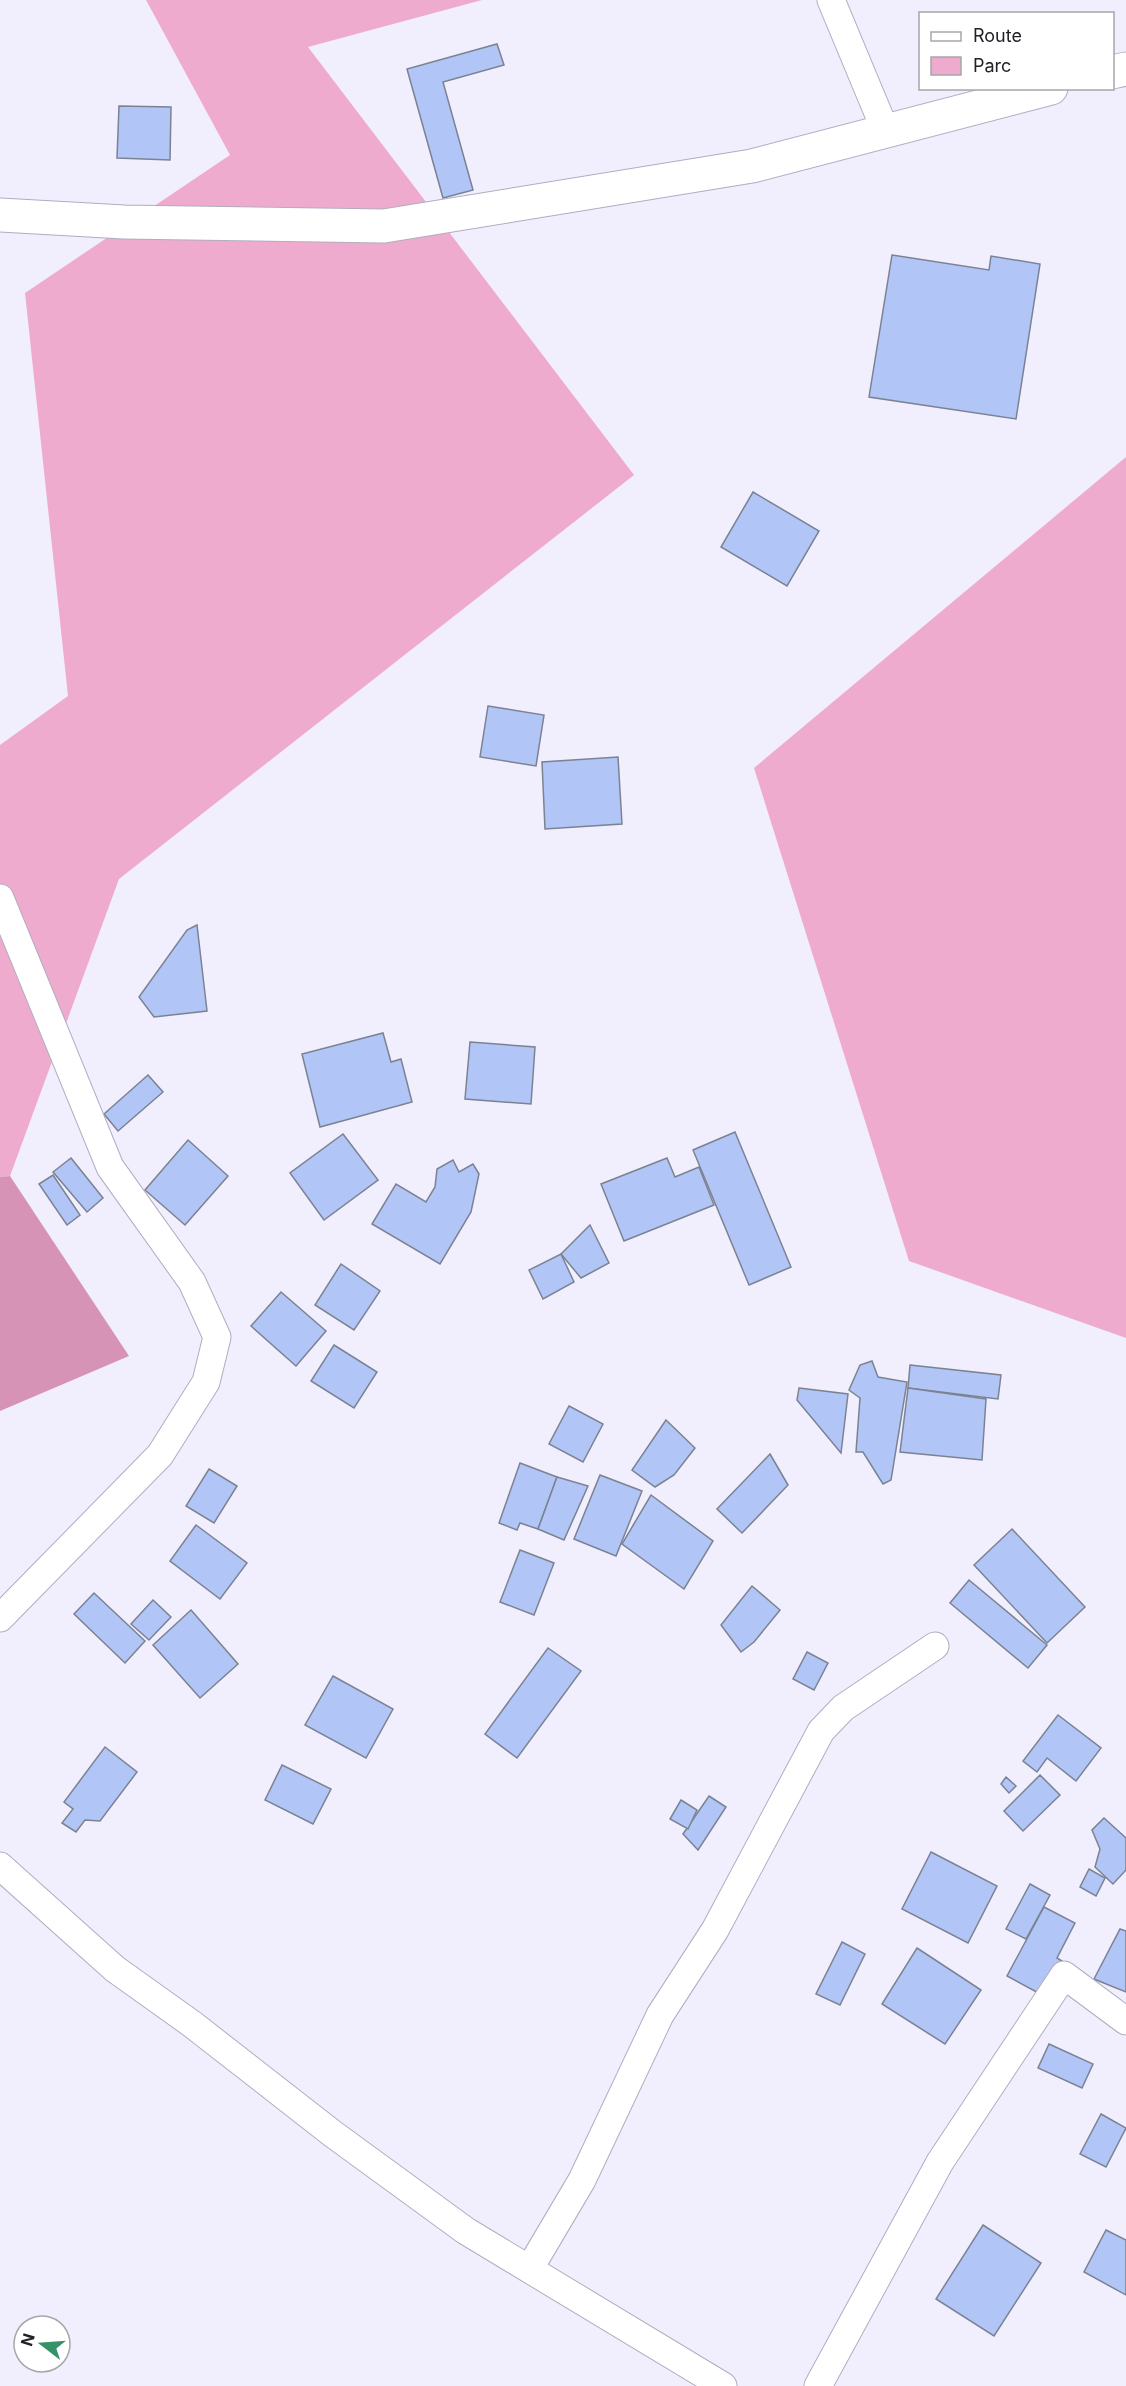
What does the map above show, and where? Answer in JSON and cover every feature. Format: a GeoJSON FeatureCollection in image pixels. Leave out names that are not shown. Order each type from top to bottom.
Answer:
{"type":"FeatureCollection","features":[{"type":"Feature","properties":{"kind":"street"},"geometry":{"type":"LineString","coordinates":[[831,0],[886,132]]}},
{"type":"Feature","properties":{"kind":"street"},"geometry":{"type":"LineString","coordinates":[[0,215],[124,222],[384,226],[752,166],[1044,90]]}},
{"type":"Feature","properties":{"kind":"street"},"geometry":{"type":"LineString","coordinates":[[0,898],[110,1167],[192,1282],[216,1337],[206,1382],[160,1455],[0,1618]]}},
{"type":"Feature","properties":{"kind":"street"},"geometry":{"type":"LineString","coordinates":[[530,2268],[582,2180],[660,2015],[715,1930],[821,1731],[843,1708],[935,1646]]}},
{"type":"Feature","properties":{"kind":"street"},"geometry":{"type":"LineString","coordinates":[[0,1866],[115,1969],[192,2024],[333,2134],[466,2231],[723,2386]]}},
{"type":"Feature","properties":{"kind":"street"},"geometry":{"type":"LineString","coordinates":[[818,2386],[940,2162],[1064,1976],[1126,2021]]}},
{"type":"Feature","properties":{"kind":"green space"},"geometry":{"type":"Polygon","coordinates":[[[146,0],[482,0],[308,47],[634,475],[119,879],[10,1176],[0,1177],[0,745],[68,696],[25,293],[230,155],[146,0]]]}},
{"type":"Feature","properties":{"kind":"green space"},"geometry":{"type":"Polygon","coordinates":[[[1126,457],[1126,1338],[909,1261],[754,768],[1126,457]]]}},
{"type":"Feature","properties":{"kind":"shaded area"},"geometry":{"type":"Polygon","coordinates":[[[10,1176],[129,1356],[0,1411],[0,1177],[10,1176]]]}},
{"type":"Feature","properties":{"kind":"building"},"geometry":{"type":"Polygon","coordinates":[[[497,44],[504,65],[443,82],[473,190],[443,198],[407,69],[497,44]]]}},
{"type":"Feature","properties":{"kind":"building"},"geometry":{"type":"Polygon","coordinates":[[[119,106],[171,107],[170,160],[117,158],[119,106]]]}},
{"type":"Feature","properties":{"kind":"building"},"geometry":{"type":"Polygon","coordinates":[[[892,255],[989,270],[991,256],[1040,264],[1016,419],[869,397],[892,255]]]}},
{"type":"Feature","properties":{"kind":"building"},"geometry":{"type":"Polygon","coordinates":[[[753,492],[819,531],[787,586],[721,547],[753,492]]]}},
{"type":"Feature","properties":{"kind":"building"},"geometry":{"type":"Polygon","coordinates":[[[488,706],[544,715],[536,766],[480,757],[488,706]]]}},
{"type":"Feature","properties":{"kind":"building"},"geometry":{"type":"Polygon","coordinates":[[[618,757],[622,824],[545,829],[542,762],[618,757]]]}},
{"type":"Feature","properties":{"kind":"building"},"geometry":{"type":"Polygon","coordinates":[[[197,925],[207,1011],[154,1017],[139,997],[187,930],[197,925]]]}},
{"type":"Feature","properties":{"kind":"building"},"geometry":{"type":"Polygon","coordinates":[[[383,1033],[391,1062],[401,1059],[412,1102],[320,1127],[302,1054],[383,1033]]]}},
{"type":"Feature","properties":{"kind":"building"},"geometry":{"type":"Polygon","coordinates":[[[470,1042],[535,1047],[531,1104],[465,1099],[470,1042]]]}},
{"type":"Feature","properties":{"kind":"building"},"geometry":{"type":"Polygon","coordinates":[[[148,1075],[163,1092],[118,1131],[104,1114],[148,1075]]]}},
{"type":"Feature","properties":{"kind":"building"},"geometry":{"type":"Polygon","coordinates":[[[735,1132],[791,1267],[749,1285],[693,1150],[735,1132]]]}},
{"type":"Feature","properties":{"kind":"building"},"geometry":{"type":"Polygon","coordinates":[[[343,1134],[378,1180],[324,1220],[290,1173],[343,1134]]]}},
{"type":"Feature","properties":{"kind":"building"},"geometry":{"type":"Polygon","coordinates":[[[188,1140],[228,1176],[185,1225],[145,1190],[188,1140]]]}},
{"type":"Feature","properties":{"kind":"building"},"geometry":{"type":"Polygon","coordinates":[[[71,1158],[103,1198],[87,1212],[53,1172],[71,1158]]]}},
{"type":"Feature","properties":{"kind":"building"},"geometry":{"type":"Polygon","coordinates":[[[667,1158],[675,1177],[699,1167],[714,1205],[624,1241],[601,1184],[667,1158]]]}},
{"type":"Feature","properties":{"kind":"building"},"geometry":{"type":"Polygon","coordinates":[[[453,1160],[459,1172],[473,1164],[479,1174],[471,1212],[440,1264],[372,1224],[396,1184],[426,1202],[435,1187],[437,1169],[453,1160]]]}},
{"type":"Feature","properties":{"kind":"building"},"geometry":{"type":"Polygon","coordinates":[[[53,1175],[80,1215],[67,1225],[39,1184],[53,1175]]]}},
{"type":"Feature","properties":{"kind":"building"},"geometry":{"type":"Polygon","coordinates":[[[590,1225],[609,1263],[581,1278],[561,1254],[590,1225]]]}},
{"type":"Feature","properties":{"kind":"building"},"geometry":{"type":"Polygon","coordinates":[[[561,1254],[574,1282],[543,1299],[529,1270],[561,1254]]]}},
{"type":"Feature","properties":{"kind":"building"},"geometry":{"type":"Polygon","coordinates":[[[341,1264],[380,1291],[354,1330],[315,1305],[341,1264]]]}},
{"type":"Feature","properties":{"kind":"building"},"geometry":{"type":"Polygon","coordinates":[[[281,1292],[326,1331],[296,1366],[251,1326],[281,1292]]]}},
{"type":"Feature","properties":{"kind":"building"},"geometry":{"type":"Polygon","coordinates":[[[334,1345],[377,1372],[354,1408],[311,1381],[334,1345]]]}},
{"type":"Feature","properties":{"kind":"building"},"geometry":{"type":"Polygon","coordinates":[[[872,1361],[878,1377],[907,1382],[891,1480],[883,1484],[863,1452],[856,1452],[860,1398],[849,1390],[860,1365],[872,1361]]]}},
{"type":"Feature","properties":{"kind":"building"},"geometry":{"type":"Polygon","coordinates":[[[910,1365],[1001,1375],[998,1399],[908,1388],[910,1365]]]}},
{"type":"Feature","properties":{"kind":"building"},"geometry":{"type":"Polygon","coordinates":[[[799,1388],[848,1394],[841,1453],[797,1400],[799,1388]]]}},
{"type":"Feature","properties":{"kind":"building"},"geometry":{"type":"Polygon","coordinates":[[[908,1388],[986,1399],[982,1460],[900,1452],[908,1388]]]}},
{"type":"Feature","properties":{"kind":"building"},"geometry":{"type":"Polygon","coordinates":[[[569,1406],[603,1424],[583,1462],[549,1444],[569,1406]]]}},
{"type":"Feature","properties":{"kind":"building"},"geometry":{"type":"Polygon","coordinates":[[[666,1420],[695,1448],[674,1475],[655,1487],[632,1470],[666,1420]]]}},
{"type":"Feature","properties":{"kind":"building"},"geometry":{"type":"Polygon","coordinates":[[[770,1454],[788,1485],[742,1533],[717,1509],[770,1454]]]}},
{"type":"Feature","properties":{"kind":"building"},"geometry":{"type":"Polygon","coordinates":[[[520,1463],[557,1477],[538,1529],[520,1523],[517,1530],[499,1523],[520,1463]]]}},
{"type":"Feature","properties":{"kind":"building"},"geometry":{"type":"Polygon","coordinates":[[[209,1469],[237,1486],[214,1523],[186,1506],[209,1469]]]}},
{"type":"Feature","properties":{"kind":"building"},"geometry":{"type":"Polygon","coordinates":[[[600,1475],[642,1491],[616,1556],[574,1539],[600,1475]]]}},
{"type":"Feature","properties":{"kind":"building"},"geometry":{"type":"Polygon","coordinates":[[[557,1477],[588,1486],[564,1540],[538,1529],[557,1477]]]}},
{"type":"Feature","properties":{"kind":"building"},"geometry":{"type":"Polygon","coordinates":[[[651,1495],[713,1541],[684,1589],[622,1544],[651,1495]]]}},
{"type":"Feature","properties":{"kind":"building"},"geometry":{"type":"Polygon","coordinates":[[[196,1525],[247,1563],[220,1599],[170,1561],[196,1525]]]}},
{"type":"Feature","properties":{"kind":"building"},"geometry":{"type":"Polygon","coordinates":[[[1012,1529],[1085,1607],[1047,1643],[974,1565],[1012,1529]]]}},
{"type":"Feature","properties":{"kind":"building"},"geometry":{"type":"Polygon","coordinates":[[[520,1550],[554,1563],[534,1615],[500,1602],[520,1550]]]}},
{"type":"Feature","properties":{"kind":"building"},"geometry":{"type":"Polygon","coordinates":[[[969,1580],[1047,1645],[1028,1668],[950,1603],[969,1580]]]}},
{"type":"Feature","properties":{"kind":"building"},"geometry":{"type":"Polygon","coordinates":[[[752,1586],[780,1610],[754,1642],[741,1652],[721,1625],[752,1586]]]}},
{"type":"Feature","properties":{"kind":"building"},"geometry":{"type":"Polygon","coordinates":[[[94,1593],[145,1641],[125,1663],[74,1614],[94,1593]]]}},
{"type":"Feature","properties":{"kind":"building"},"geometry":{"type":"Polygon","coordinates":[[[153,1600],[171,1617],[149,1640],[131,1624],[153,1600]]]}},
{"type":"Feature","properties":{"kind":"building"},"geometry":{"type":"Polygon","coordinates":[[[191,1610],[238,1664],[200,1698],[153,1645],[191,1610]]]}},
{"type":"Feature","properties":{"kind":"building"},"geometry":{"type":"Polygon","coordinates":[[[548,1648],[581,1671],[517,1758],[485,1734],[548,1648]]]}},
{"type":"Feature","properties":{"kind":"building"},"geometry":{"type":"Polygon","coordinates":[[[807,1652],[828,1663],[814,1690],[793,1679],[807,1652]]]}},
{"type":"Feature","properties":{"kind":"building"},"geometry":{"type":"Polygon","coordinates":[[[333,1676],[393,1709],[366,1758],[305,1725],[333,1676]]]}},
{"type":"Feature","properties":{"kind":"building"},"geometry":{"type":"Polygon","coordinates":[[[1058,1715],[1101,1748],[1076,1781],[1047,1758],[1037,1772],[1023,1761],[1058,1715]]]}},
{"type":"Feature","properties":{"kind":"building"},"geometry":{"type":"Polygon","coordinates":[[[105,1747],[137,1772],[100,1821],[85,1820],[76,1832],[62,1823],[73,1809],[64,1802],[105,1747]]]}},
{"type":"Feature","properties":{"kind":"building"},"geometry":{"type":"Polygon","coordinates":[[[282,1765],[331,1789],[313,1824],[265,1800],[282,1765]]]}},
{"type":"Feature","properties":{"kind":"building"},"geometry":{"type":"Polygon","coordinates":[[[1040,1775],[1060,1795],[1023,1831],[1004,1811],[1040,1775]]]}},
{"type":"Feature","properties":{"kind":"building"},"geometry":{"type":"Polygon","coordinates":[[[1006,1777],[1016,1786],[1009,1793],[1001,1784],[1006,1777]]]}},
{"type":"Feature","properties":{"kind":"building"},"geometry":{"type":"Polygon","coordinates":[[[709,1796],[726,1807],[698,1850],[683,1834],[709,1796]]]}},
{"type":"Feature","properties":{"kind":"building"},"geometry":{"type":"Polygon","coordinates":[[[681,1800],[697,1810],[688,1829],[670,1819],[681,1800]]]}},
{"type":"Feature","properties":{"kind":"building"},"geometry":{"type":"Polygon","coordinates":[[[1104,1818],[1126,1838],[1126,1870],[1113,1884],[1095,1867],[1100,1849],[1092,1830],[1104,1818]]]}},
{"type":"Feature","properties":{"kind":"building"},"geometry":{"type":"Polygon","coordinates":[[[931,1852],[997,1886],[968,1943],[902,1909],[931,1852]]]}},
{"type":"Feature","properties":{"kind":"building"},"geometry":{"type":"Polygon","coordinates":[[[1089,1869],[1105,1878],[1096,1896],[1080,1887],[1089,1869]]]}},
{"type":"Feature","properties":{"kind":"building"},"geometry":{"type":"Polygon","coordinates":[[[1030,1884],[1050,1895],[1026,1939],[1006,1929],[1030,1884]]]}},
{"type":"Feature","properties":{"kind":"building"},"geometry":{"type":"Polygon","coordinates":[[[1044,1907],[1075,1923],[1057,1958],[1062,1961],[1044,1996],[1007,1976],[1044,1907]]]}},
{"type":"Feature","properties":{"kind":"building"},"geometry":{"type":"Polygon","coordinates":[[[1120,1929],[1126,1931],[1126,1992],[1094,1979],[1120,1929]]]}},
{"type":"Feature","properties":{"kind":"building"},"geometry":{"type":"Polygon","coordinates":[[[842,1942],[865,1954],[840,2005],[816,1994],[842,1942]]]}},
{"type":"Feature","properties":{"kind":"building"},"geometry":{"type":"Polygon","coordinates":[[[917,1948],[981,1990],[945,2044],[882,2004],[917,1948]]]}},
{"type":"Feature","properties":{"kind":"building"},"geometry":{"type":"Polygon","coordinates":[[[1049,2044],[1093,2064],[1082,2088],[1038,2068],[1049,2044]]]}},
{"type":"Feature","properties":{"kind":"building"},"geometry":{"type":"Polygon","coordinates":[[[1101,2114],[1126,2128],[1106,2167],[1080,2154],[1101,2114]]]}},
{"type":"Feature","properties":{"kind":"building"},"geometry":{"type":"Polygon","coordinates":[[[983,2225],[1041,2263],[994,2336],[936,2299],[983,2225]]]}},
{"type":"Feature","properties":{"kind":"building"},"geometry":{"type":"Polygon","coordinates":[[[1106,2230],[1126,2240],[1126,2295],[1084,2272],[1106,2230]]]}}]}
